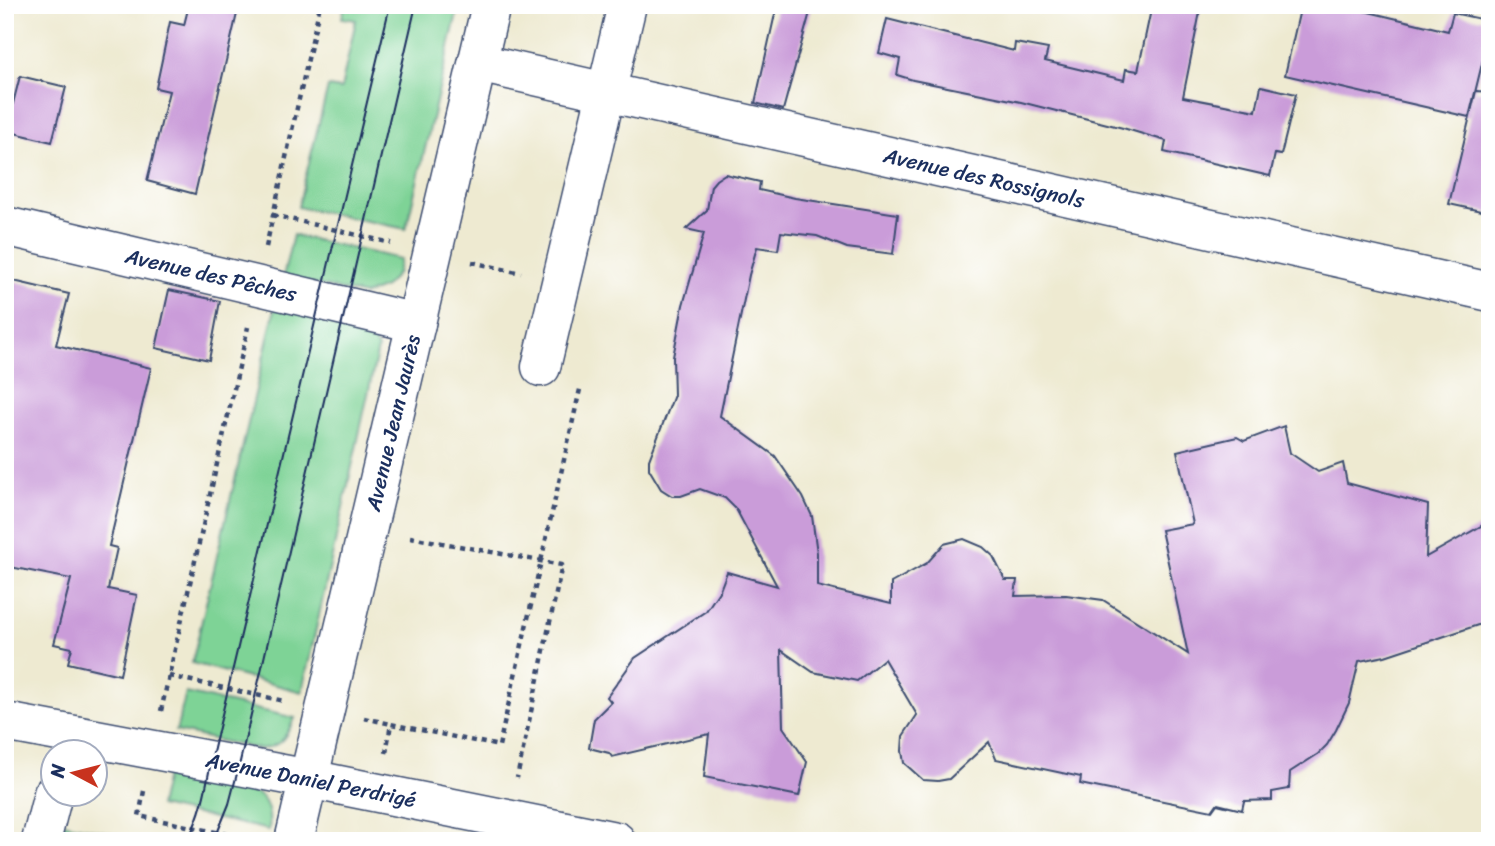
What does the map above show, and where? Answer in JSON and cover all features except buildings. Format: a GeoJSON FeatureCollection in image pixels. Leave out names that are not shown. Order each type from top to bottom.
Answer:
{"type":"FeatureCollection","features":[{"type":"Feature","properties":{"kind":"street","name":"Avenue Jean Jaurès"},"geometry":{"type":"LineString","coordinates":[[294,841],[491,5]]}},
{"type":"Feature","properties":{"kind":"street"},"geometry":{"type":"LineString","coordinates":[[541,367],[627,5]]}},
{"type":"Feature","properties":{"kind":"street","name":"Avenue des Rossignols"},"geometry":{"type":"LineString","coordinates":[[478,63],[1490,292]]}},
{"type":"Feature","properties":{"kind":"street","name":"Avenue des Pêches"},"geometry":{"type":"LineString","coordinates":[[5,226],[416,323]]}},
{"type":"Feature","properties":{"kind":"street","name":"Avenue Daniel Perdrigé"},"geometry":{"type":"LineString","coordinates":[[5,722],[51,738]]}},
{"type":"Feature","properties":{"kind":"street","name":"Avenue Daniel Perdrigé"},"geometry":{"type":"LineString","coordinates":[[108,749],[309,779],[616,841]]}},
{"type":"Feature","properties":{"kind":"street"},"geometry":{"type":"LineString","coordinates":[[41,841],[49,808]]}},
{"type":"Feature","properties":{"kind":"path"},"geometry":{"type":"LineString","coordinates":[[265,251],[320,5]]}},
{"type":"Feature","properties":{"kind":"path"},"geometry":{"type":"LineString","coordinates":[[160,714],[250,316]]}},
{"type":"Feature","properties":{"kind":"path"},"geometry":{"type":"LineString","coordinates":[[367,529],[562,565],[508,819]]}},
{"type":"Feature","properties":{"kind":"path"},"geometry":{"type":"LineString","coordinates":[[169,676],[391,724]]}},
{"type":"Feature","properties":{"kind":"path"},"geometry":{"type":"LineString","coordinates":[[146,779],[139,816],[249,839],[248,841]]}},
{"type":"Feature","properties":{"kind":"green space"},"geometry":{"type":"Polygon","coordinates":[[[345,5],[459,5],[406,229],[298,207],[328,87],[341,89],[356,20],[342,18],[345,5]]]}},
{"type":"Feature","properties":{"kind":"green space"},"geometry":{"type":"Polygon","coordinates":[[[293,235],[400,259],[397,274],[385,287],[364,295],[283,277],[293,235]]]}},
{"type":"Feature","properties":{"kind":"green space"},"geometry":{"type":"Polygon","coordinates":[[[276,304],[365,323],[378,349],[302,692],[192,663],[276,304]]]}},
{"type":"Feature","properties":{"kind":"green space"},"geometry":{"type":"Polygon","coordinates":[[[186,693],[295,718],[278,744],[258,749],[176,731],[186,693]]]}},
{"type":"Feature","properties":{"kind":"green space"},"geometry":{"type":"Polygon","coordinates":[[[167,771],[218,780],[255,793],[266,805],[269,830],[159,806],[167,771]]]}},
{"type":"Feature","properties":{"kind":"green space"},"geometry":{"type":"Polygon","coordinates":[[[59,822],[146,841],[54,841],[59,822]]]}},
{"type":"Feature","properties":{"kind":"tram line"},"geometry":{"type":"LineString","coordinates":[[187,841],[205,792],[390,5]]}},
{"type":"Feature","properties":{"kind":"tram line"},"geometry":{"type":"LineString","coordinates":[[214,841],[229,804],[239,766],[416,5]]}}]}
